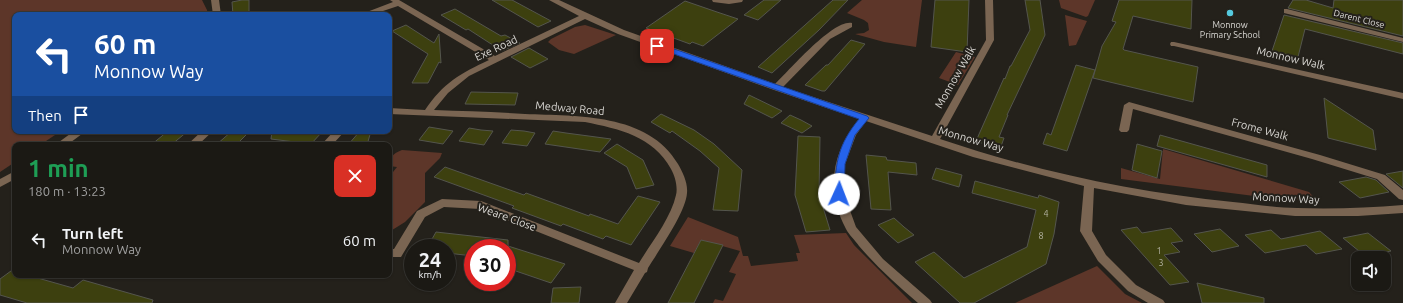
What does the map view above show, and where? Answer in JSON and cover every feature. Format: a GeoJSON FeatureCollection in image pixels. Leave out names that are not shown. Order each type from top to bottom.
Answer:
{"type":"FeatureCollection","features":[{"type":"Feature","properties":{"kind":"street"},"geometry":{"type":"LineString","coordinates":[[215,0],[217,12]]}},
{"type":"Feature","properties":{"kind":"street","name":"Monnow Way"},"geometry":{"type":"LineString","coordinates":[[553,0],[585,16],[657,46],[864,118],[977,155],[1089,184],[1186,201],[1295,212],[1358,212],[1403,209]]}},
{"type":"Feature","properties":{"kind":"street"},"geometry":{"type":"LineString","coordinates":[[716,0],[729,2],[739,0]]}},
{"type":"Feature","properties":{"kind":"street","name":"Monnow Walk"},"geometry":{"type":"LineString","coordinates":[[934,141],[957,97],[990,40],[989,0]]}},
{"type":"Feature","properties":{"kind":"street"},"geometry":{"type":"LineString","coordinates":[[370,12],[396,1],[495,60]]}},
{"type":"Feature","properties":{"kind":"street","name":"Darent Close"},"geometry":{"type":"LineString","coordinates":[[1287,11],[1403,40]]}},
{"type":"Feature","properties":{"kind":"street","name":"Exe Road"},"geometry":{"type":"LineString","coordinates":[[428,112],[437,98],[450,85],[466,74],[585,16]]}},
{"type":"Feature","properties":{"kind":"street"},"geometry":{"type":"LineString","coordinates":[[777,88],[827,37],[849,25]]}},
{"type":"Feature","properties":{"kind":"street","name":"Monnow Walk"},"geometry":{"type":"LineString","coordinates":[[1174,44],[1403,96]]}},
{"type":"Feature","properties":{"kind":"street","name":"Frome Walk"},"geometry":{"type":"LineString","coordinates":[[1124,130],[1129,105],[1316,157],[1381,177],[1403,196]]}},
{"type":"Feature","properties":{"kind":"street","name":"Medway Road"},"geometry":{"type":"LineString","coordinates":[[392,110],[585,119],[617,125],[648,138],[660,146],[671,157],[680,178],[682,194],[676,211],[643,269],[621,303]]}},
{"type":"Feature","properties":{"kind":"street"},"geometry":{"type":"LineString","coordinates":[[864,118],[851,135],[840,164],[839,194],[852,228],[879,262],[926,303]]}},
{"type":"Feature","properties":{"kind":"street"},"geometry":{"type":"LineString","coordinates":[[64,142],[76,134]]}},
{"type":"Feature","properties":{"kind":"street"},"geometry":{"type":"LineString","coordinates":[[195,142],[205,134]]}},
{"type":"Feature","properties":{"kind":"street"},"geometry":{"type":"LineString","coordinates":[[329,142],[337,134]]}},
{"type":"Feature","properties":{"kind":"street"},"geometry":{"type":"LineString","coordinates":[[0,184],[12,176]]}},
{"type":"Feature","properties":{"kind":"street"},"geometry":{"type":"LineString","coordinates":[[1089,184],[1086,231],[1102,258],[1132,288],[1159,303]]}},
{"type":"Feature","properties":{"kind":"street","name":"Weare Close"},"geometry":{"type":"LineString","coordinates":[[392,253],[397,254],[421,214],[442,203],[482,206],[643,269]]}},
{"type":"Feature","properties":{"kind":"shaded area"},"geometry":{"type":"Polygon","coordinates":[[[0,0],[202,0],[207,12],[12,12],[12,134],[56,134],[44,142],[12,142],[12,164],[0,172],[0,0]]]}},
{"type":"Feature","properties":{"kind":"shaded area"},"geometry":{"type":"Polygon","coordinates":[[[862,0],[922,0],[916,47],[884,42],[855,34],[864,33],[869,30],[868,23],[847,13],[862,0]]]}},
{"type":"Feature","properties":{"kind":"shaded area"},"geometry":{"type":"Polygon","coordinates":[[[1059,0],[1095,0],[1088,16],[1086,17],[1061,8],[1059,0]]]}},
{"type":"Feature","properties":{"kind":"shaded area"},"geometry":{"type":"Polygon","coordinates":[[[1065,15],[1087,21],[1076,45],[1069,46],[1065,15]]]}},
{"type":"Feature","properties":{"kind":"shaded area"},"geometry":{"type":"Polygon","coordinates":[[[585,25],[616,35],[574,54],[559,50],[548,42],[575,27],[585,25]]]}},
{"type":"Feature","properties":{"kind":"shaded area"},"geometry":{"type":"Polygon","coordinates":[[[956,52],[975,57],[958,85],[939,78],[956,52]]]}},
{"type":"Feature","properties":{"kind":"shaded area"},"geometry":{"type":"Polygon","coordinates":[[[1163,149],[1309,192],[1317,201],[1262,197],[1121,179],[1121,168],[1160,179],[1163,149]]]}},
{"type":"Feature","properties":{"kind":"shaded area"},"geometry":{"type":"Polygon","coordinates":[[[402,150],[442,153],[440,158],[425,173],[425,202],[405,222],[392,230],[392,173],[397,167],[392,166],[392,156],[402,150]]]}},
{"type":"Feature","properties":{"kind":"shaded area"},"geometry":{"type":"Polygon","coordinates":[[[688,217],[738,237],[743,256],[748,256],[751,266],[798,261],[796,253],[800,253],[794,235],[846,233],[854,245],[912,303],[713,303],[715,299],[723,301],[736,274],[729,272],[740,251],[701,240],[694,253],[670,246],[688,217]]]}},
{"type":"Feature","properties":{"kind":"shaded area"},"geometry":{"type":"Polygon","coordinates":[[[1097,266],[1125,294],[1142,303],[1015,303],[1097,266]]]}},
{"type":"Feature","properties":{"kind":"building"},"geometry":{"type":"Polygon","coordinates":[[[249,0],[249,12],[233,12],[232,2],[249,0]]]}},
{"type":"Feature","properties":{"kind":"building"},"geometry":{"type":"Polygon","coordinates":[[[492,0],[512,0],[551,21],[538,27],[492,0]]]}},
{"type":"Feature","properties":{"kind":"building"},"geometry":{"type":"Polygon","coordinates":[[[764,0],[781,0],[758,20],[744,15],[764,0]]]}},
{"type":"Feature","properties":{"kind":"building"},"geometry":{"type":"Polygon","coordinates":[[[833,0],[848,0],[819,30],[772,73],[758,67],[833,0]]]}},
{"type":"Feature","properties":{"kind":"building"},"geometry":{"type":"Polygon","coordinates":[[[935,0],[969,0],[967,52],[931,47],[935,0]]]}},
{"type":"Feature","properties":{"kind":"building"},"geometry":{"type":"Polygon","coordinates":[[[1025,0],[1040,0],[1045,35],[1007,115],[999,137],[1004,138],[1000,149],[976,141],[1004,78],[1005,79],[1010,66],[1030,30],[1025,0]]]}},
{"type":"Feature","properties":{"kind":"building"},"geometry":{"type":"Polygon","coordinates":[[[1119,0],[1192,0],[1191,29],[1133,16],[1123,49],[1198,67],[1193,102],[1093,78],[1102,46],[1116,22],[1112,21],[1119,0]]]}},
{"type":"Feature","properties":{"kind":"building"},"geometry":{"type":"Polygon","coordinates":[[[1293,0],[1306,0],[1333,8],[1334,0],[1403,0],[1403,36],[1288,8],[1293,0]]]}},
{"type":"Feature","properties":{"kind":"building"},"geometry":{"type":"Polygon","coordinates":[[[685,1],[738,19],[703,46],[692,42],[690,44],[646,28],[685,1]]]}},
{"type":"Feature","properties":{"kind":"building"},"geometry":{"type":"Polygon","coordinates":[[[455,9],[501,36],[505,35],[520,43],[502,51],[468,29],[466,30],[441,15],[455,9]]]}},
{"type":"Feature","properties":{"kind":"building"},"geometry":{"type":"Polygon","coordinates":[[[1284,15],[1403,43],[1403,54],[1305,29],[1298,57],[1272,51],[1284,15]]]}},
{"type":"Feature","properties":{"kind":"building"},"geometry":{"type":"Polygon","coordinates":[[[406,25],[434,43],[439,34],[441,63],[439,62],[428,83],[412,83],[428,54],[392,31],[406,25]]]}},
{"type":"Feature","properties":{"kind":"building"},"geometry":{"type":"Polygon","coordinates":[[[851,40],[865,44],[825,91],[805,85],[826,65],[828,65],[851,40]]]}},
{"type":"Feature","properties":{"kind":"building"},"geometry":{"type":"Polygon","coordinates":[[[529,48],[548,59],[530,68],[511,57],[529,48]]]}},
{"type":"Feature","properties":{"kind":"building"},"geometry":{"type":"Polygon","coordinates":[[[1076,65],[1095,70],[1067,151],[1043,144],[1047,133],[1051,135],[1076,65]]]}},
{"type":"Feature","properties":{"kind":"building"},"geometry":{"type":"Polygon","coordinates":[[[471,92],[518,93],[515,105],[465,104],[471,92]]]}},
{"type":"Feature","properties":{"kind":"building"},"geometry":{"type":"Polygon","coordinates":[[[749,95],[782,111],[772,118],[744,104],[749,95]]]}},
{"type":"Feature","properties":{"kind":"building"},"geometry":{"type":"Polygon","coordinates":[[[1324,98],[1373,130],[1376,150],[1328,138],[1324,98]]]}},
{"type":"Feature","properties":{"kind":"building"},"geometry":{"type":"Polygon","coordinates":[[[661,114],[694,130],[714,144],[742,170],[738,211],[713,210],[719,168],[700,151],[672,131],[670,133],[651,122],[661,114]]]}},
{"type":"Feature","properties":{"kind":"building"},"geometry":{"type":"Polygon","coordinates":[[[790,115],[812,126],[802,133],[781,123],[790,115]]]}},
{"type":"Feature","properties":{"kind":"building"},"geometry":{"type":"Polygon","coordinates":[[[429,127],[453,131],[443,144],[419,140],[429,127]]]}},
{"type":"Feature","properties":{"kind":"building"},"geometry":{"type":"Polygon","coordinates":[[[469,128],[493,131],[484,145],[459,141],[469,128]]]}},
{"type":"Feature","properties":{"kind":"building"},"geometry":{"type":"Polygon","coordinates":[[[511,130],[535,133],[527,146],[502,143],[511,130]]]}},
{"type":"Feature","properties":{"kind":"building"},"geometry":{"type":"Polygon","coordinates":[[[553,131],[611,139],[600,152],[545,144],[553,131]]]}},
{"type":"Feature","properties":{"kind":"building"},"geometry":{"type":"Polygon","coordinates":[[[164,134],[184,134],[175,142],[155,142],[164,134]]]}},
{"type":"Feature","properties":{"kind":"building"},"geometry":{"type":"Polygon","coordinates":[[[229,134],[247,134],[239,142],[219,142],[229,134]]]}},
{"type":"Feature","properties":{"kind":"building"},"geometry":{"type":"Polygon","coordinates":[[[272,134],[320,134],[313,142],[295,142],[271,139],[272,134]]]}},
{"type":"Feature","properties":{"kind":"building"},"geometry":{"type":"Polygon","coordinates":[[[357,134],[370,134],[368,142],[351,142],[357,134]]]}},
{"type":"Feature","properties":{"kind":"building"},"geometry":{"type":"Polygon","coordinates":[[[1160,135],[1267,165],[1267,177],[1157,146],[1160,135]]]}},
{"type":"Feature","properties":{"kind":"building"},"geometry":{"type":"Polygon","coordinates":[[[798,136],[820,137],[819,194],[830,230],[806,232],[795,195],[798,136]]]}},
{"type":"Feature","properties":{"kind":"building"},"geometry":{"type":"Polygon","coordinates":[[[617,144],[643,160],[654,185],[636,189],[627,167],[604,153],[617,144]]]}},
{"type":"Feature","properties":{"kind":"building"},"geometry":{"type":"Polygon","coordinates":[[[1137,144],[1162,151],[1157,178],[1132,170],[1137,144]]]}},
{"type":"Feature","properties":{"kind":"building"},"geometry":{"type":"Polygon","coordinates":[[[866,155],[886,157],[887,160],[916,163],[917,175],[888,172],[891,210],[871,209],[866,155]]]}},
{"type":"Feature","properties":{"kind":"building"},"geometry":{"type":"Polygon","coordinates":[[[445,167],[524,195],[526,193],[589,216],[590,214],[618,224],[638,196],[660,202],[631,245],[606,236],[603,239],[563,224],[561,226],[512,208],[514,206],[434,177],[445,167]]]}},
{"type":"Feature","properties":{"kind":"building"},"geometry":{"type":"Polygon","coordinates":[[[936,168],[962,175],[959,187],[932,179],[936,168]]]}},
{"type":"Feature","properties":{"kind":"building"},"geometry":{"type":"Polygon","coordinates":[[[1403,171],[1403,188],[1386,174],[1403,171]]]}},
{"type":"Feature","properties":{"kind":"building"},"geometry":{"type":"Polygon","coordinates":[[[1366,177],[1376,180],[1389,192],[1360,198],[1339,182],[1366,177]]]}},
{"type":"Feature","properties":{"kind":"building"},"geometry":{"type":"Polygon","coordinates":[[[975,181],[1038,198],[1039,195],[1059,202],[1054,234],[1046,264],[974,303],[960,303],[915,262],[934,252],[964,278],[1027,247],[1036,210],[972,193],[975,181]]]}},
{"type":"Feature","properties":{"kind":"building"},"geometry":{"type":"Polygon","coordinates":[[[894,218],[914,235],[898,243],[878,225],[894,218]]]}},
{"type":"Feature","properties":{"kind":"building"},"geometry":{"type":"Polygon","coordinates":[[[1137,227],[1142,233],[1171,228],[1183,241],[1171,243],[1180,252],[1164,255],[1189,282],[1170,285],[1121,230],[1137,227]]]}},
{"type":"Feature","properties":{"kind":"building"},"geometry":{"type":"Polygon","coordinates":[[[1220,229],[1239,246],[1212,252],[1194,234],[1220,229]]]}},
{"type":"Feature","properties":{"kind":"building"},"geometry":{"type":"Polygon","coordinates":[[[1271,230],[1281,239],[1320,231],[1342,249],[1316,254],[1306,245],[1265,253],[1245,235],[1271,230]]]}},
{"type":"Feature","properties":{"kind":"building"},"geometry":{"type":"Polygon","coordinates":[[[436,232],[499,239],[464,239],[464,255],[456,254],[456,239],[432,239],[436,232]]]}},
{"type":"Feature","properties":{"kind":"building"},"geometry":{"type":"Polygon","coordinates":[[[1368,233],[1391,251],[1359,251],[1343,238],[1368,233]]]}},
{"type":"Feature","properties":{"kind":"building"},"geometry":{"type":"Polygon","coordinates":[[[701,240],[723,245],[694,303],[668,303],[701,240]]]}},
{"type":"Feature","properties":{"kind":"building"},"geometry":{"type":"Polygon","coordinates":[[[516,249],[565,264],[551,283],[516,271],[516,249]]]}},
{"type":"Feature","properties":{"kind":"building"},"geometry":{"type":"Polygon","coordinates":[[[12,270],[12,278],[38,278],[73,288],[83,280],[153,300],[152,303],[27,303],[0,295],[0,279],[12,270]]]}},
{"type":"Feature","properties":{"kind":"building"},"geometry":{"type":"Polygon","coordinates":[[[1197,283],[1264,298],[1264,303],[1202,303],[1197,283]]]}},
{"type":"Feature","properties":{"kind":"building"},"geometry":{"type":"Polygon","coordinates":[[[581,287],[579,303],[551,303],[553,288],[581,287]]]}},
{"type":"Feature","properties":{"kind":"place","name":"Monnow Primary School"},"geometry":{"type":"Point","coordinates":[1230,13]}},
{"type":"Feature","properties":{"kind":"route"},"geometry":{"type":"LineString","coordinates":[[657,46],[864,118],[851,135],[840,164],[839,194]]}}]}
